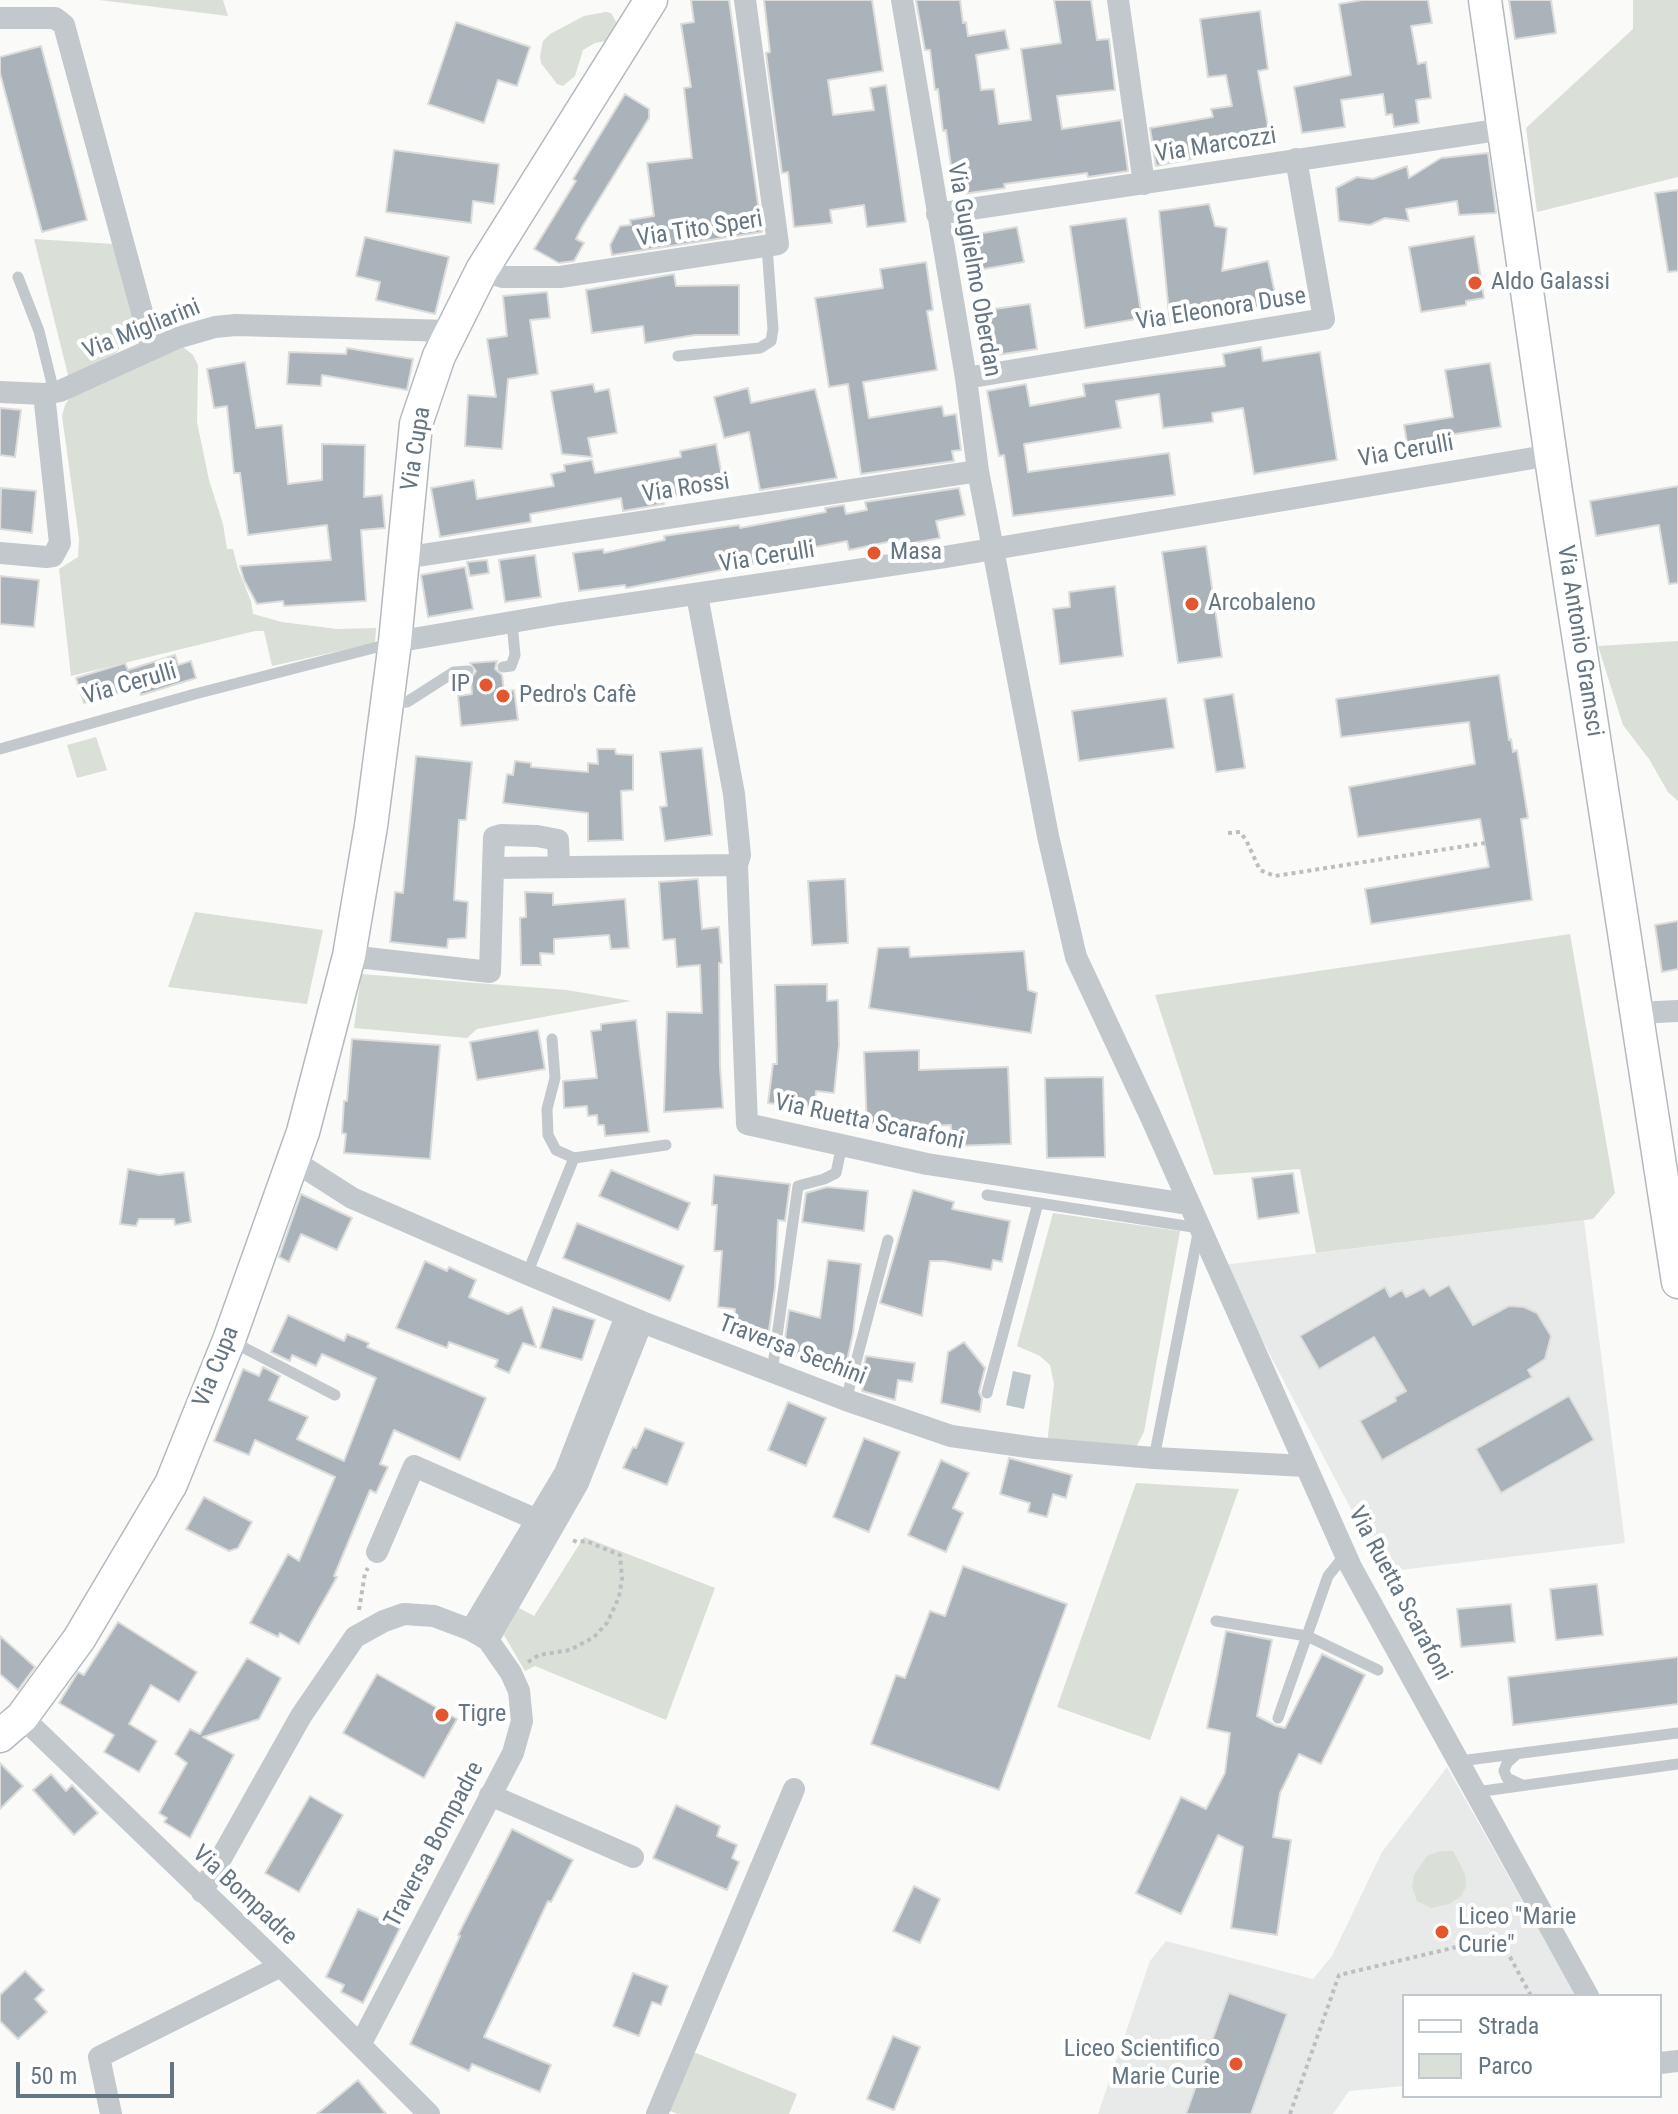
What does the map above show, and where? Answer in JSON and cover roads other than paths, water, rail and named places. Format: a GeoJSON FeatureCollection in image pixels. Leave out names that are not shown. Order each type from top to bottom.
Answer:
{"type":"FeatureCollection","features":[{"type":"Feature","properties":{"kind":"street","name":"Via Cupa"},"geometry":{"type":"LineString","coordinates":[[11,1726],[79,1639],[171,1484],[229,1340],[294,1161],[349,956],[371,826],[395,642],[416,424],[449,331],[482,270],[651,0]]}},
{"type":"Feature","properties":{"kind":"street","name":"Via Tito Speri"},"geometry":{"type":"LineString","coordinates":[[482,270],[503,277],[560,277],[778,244],[745,0]]}},
{"type":"Feature","properties":{"kind":"street","name":"Via Guglielmo Oberdan"},"geometry":{"type":"LineString","coordinates":[[902,0],[992,549]]}},
{"type":"Feature","properties":{"kind":"street"},"geometry":{"type":"LineString","coordinates":[[1118,0],[1144,184]]}},
{"type":"Feature","properties":{"kind":"street","name":"Via Antonio Gramsci"},"geometry":{"type":"LineString","coordinates":[[1485,0],[1551,455],[1678,1282]]}},
{"type":"Feature","properties":{"kind":"street"},"geometry":{"type":"LineString","coordinates":[[0,18],[49,18],[64,25],[152,349]]}},
{"type":"Feature","properties":{"kind":"street","name":"Via Marcozzi"},"geometry":{"type":"LineString","coordinates":[[937,214],[1504,129]]}},
{"type":"Feature","properties":{"kind":"street","name":"Via Eleonora Duse"},"geometry":{"type":"LineString","coordinates":[[966,378],[1324,319],[1296,159]]}},
{"type":"Feature","properties":{"kind":"street","name":"Via Migliarini"},"geometry":{"type":"LineString","coordinates":[[0,392],[49,393],[105,373],[152,349],[199,331],[236,325],[449,331]]}},
{"type":"Feature","properties":{"kind":"street"},"geometry":{"type":"LineString","coordinates":[[0,553],[53,556],[60,543],[49,393]]}},
{"type":"Feature","properties":{"kind":"street","name":"Via Cerulli"},"geometry":{"type":"LineString","coordinates":[[395,642],[992,549],[1551,455]]}},
{"type":"Feature","properties":{"kind":"street","name":"Via Rossi"},"geometry":{"type":"LineString","coordinates":[[403,558],[978,471]]}},
{"type":"Feature","properties":{"kind":"street","name":"Via Ruetta Scarafoni"},"geometry":{"type":"LineString","coordinates":[[992,549],[1048,836],[1076,957],[1150,1115],[1345,1555],[1587,1994]]}},
{"type":"Feature","properties":{"kind":"street"},"geometry":{"type":"LineString","coordinates":[[493,868],[737,865],[740,855],[734,794],[697,595]]}},
{"type":"Feature","properties":{"kind":"street"},"geometry":{"type":"LineString","coordinates":[[349,956],[490,972],[494,837],[537,836],[558,840],[559,866]]}},
{"type":"Feature","properties":{"kind":"street","name":"Via Ruetta Scarafoni"},"geometry":{"type":"LineString","coordinates":[[737,865],[747,1124],[942,1167],[1188,1204]]}},
{"type":"Feature","properties":{"kind":"street"},"geometry":{"type":"LineString","coordinates":[[1636,1013],[1678,1011]]}},
{"type":"Feature","properties":{"kind":"street","name":"Traversa Sechini"},"geometry":{"type":"LineString","coordinates":[[294,1161],[352,1198],[634,1319],[846,1400],[951,1436],[1035,1448],[1305,1466]]}},
{"type":"Feature","properties":{"kind":"street"},"geometry":{"type":"LineString","coordinates":[[202,1892],[301,1716],[355,1637],[404,1614],[434,1616],[479,1635],[578,1483],[634,1319]]}},
{"type":"Feature","properties":{"kind":"street"},"geometry":{"type":"LineString","coordinates":[[377,1552],[414,1466],[551,1527]]}},
{"type":"Feature","properties":{"kind":"street","name":"Traversa Bompadre"},"geometry":{"type":"LineString","coordinates":[[360,2045],[513,1753],[522,1721],[519,1691],[511,1673],[479,1635]]}},
{"type":"Feature","properties":{"kind":"street","name":"Via Bompadre"},"geometry":{"type":"LineString","coordinates":[[11,1726],[202,1892],[429,2114]]}},
{"type":"Feature","properties":{"kind":"street"},"geometry":{"type":"LineString","coordinates":[[657,2114],[794,1789]]}},
{"type":"Feature","properties":{"kind":"street"},"geometry":{"type":"LineString","coordinates":[[490,1795],[633,1857]]}},
{"type":"Feature","properties":{"kind":"street"},"geometry":{"type":"LineString","coordinates":[[111,2114],[99,2057],[281,1966]]}},
{"type":"Feature","properties":{"kind":"lane"},"geometry":{"type":"LineString","coordinates":[[678,356],[760,348],[771,341],[773,329],[767,246]]}},
{"type":"Feature","properties":{"kind":"lane"},"geometry":{"type":"LineString","coordinates":[[18,277],[39,331],[49,393]]}},
{"type":"Feature","properties":{"kind":"lane"},"geometry":{"type":"LineString","coordinates":[[503,667],[511,666],[515,655],[512,622]]}},
{"type":"Feature","properties":{"kind":"lane","name":"Via Cerulli"},"geometry":{"type":"LineString","coordinates":[[0,749],[395,642]]}},
{"type":"Feature","properties":{"kind":"lane"},"geometry":{"type":"LineString","coordinates":[[385,703],[407,702],[454,672],[468,671]]}},
{"type":"Feature","properties":{"kind":"lane"},"geometry":{"type":"LineString","coordinates":[[552,1039],[555,1078],[547,1109],[548,1135],[556,1150],[574,1158],[666,1145]]}},
{"type":"Feature","properties":{"kind":"lane"},"geometry":{"type":"LineString","coordinates":[[772,1372],[798,1186],[836,1173],[842,1145]]}},
{"type":"Feature","properties":{"kind":"lane"},"geometry":{"type":"LineString","coordinates":[[527,1274],[574,1158]]}},
{"type":"Feature","properties":{"kind":"lane"},"geometry":{"type":"LineString","coordinates":[[987,1195],[1199,1228],[1154,1458]]}},
{"type":"Feature","properties":{"kind":"lane"},"geometry":{"type":"LineString","coordinates":[[987,1393],[1038,1203]]}},
{"type":"Feature","properties":{"kind":"lane"},"geometry":{"type":"LineString","coordinates":[[846,1400],[888,1240]]}},
{"type":"Feature","properties":{"kind":"lane"},"geometry":{"type":"LineString","coordinates":[[229,1340],[335,1395]]}},
{"type":"Feature","properties":{"kind":"lane"},"geometry":{"type":"LineString","coordinates":[[1278,1718],[1328,1576],[1345,1555]]}},
{"type":"Feature","properties":{"kind":"lane"},"geometry":{"type":"LineString","coordinates":[[1216,1621],[1307,1636],[1378,1670]]}},
{"type":"Feature","properties":{"kind":"lane"},"geometry":{"type":"LineString","coordinates":[[1460,1761],[1678,1733]]}},
{"type":"Feature","properties":{"kind":"lane"},"geometry":{"type":"LineString","coordinates":[[1518,1754],[1507,1763],[1504,1771],[1507,1778],[1523,1786]]}},
{"type":"Feature","properties":{"kind":"lane"},"geometry":{"type":"LineString","coordinates":[[1475,1792],[1678,1764]]}},
{"type":"Feature","properties":{"kind":"place","name":"Aldo Galassi"},"geometry":{"type":"Point","coordinates":[1475,283]}},
{"type":"Feature","properties":{"kind":"place","name":"Masa"},"geometry":{"type":"Point","coordinates":[874,553]}},
{"type":"Feature","properties":{"kind":"place","name":"Arcobaleno"},"geometry":{"type":"Point","coordinates":[1192,604]}},
{"type":"Feature","properties":{"kind":"place","name":"IP"},"geometry":{"type":"Point","coordinates":[486,685]}},
{"type":"Feature","properties":{"kind":"place","name":"Pedro's Cafè"},"geometry":{"type":"Point","coordinates":[503,696]}},
{"type":"Feature","properties":{"kind":"place","name":"Tigre"},"geometry":{"type":"Point","coordinates":[442,1715]}},
{"type":"Feature","properties":{"kind":"place","name":"Liceo \"Marie Curie\""},"geometry":{"type":"Point","coordinates":[1442,1932]}},
{"type":"Feature","properties":{"kind":"place","name":"Liceo Scientifico Marie Curie"},"geometry":{"type":"Point","coordinates":[1236,2064]}}]}
